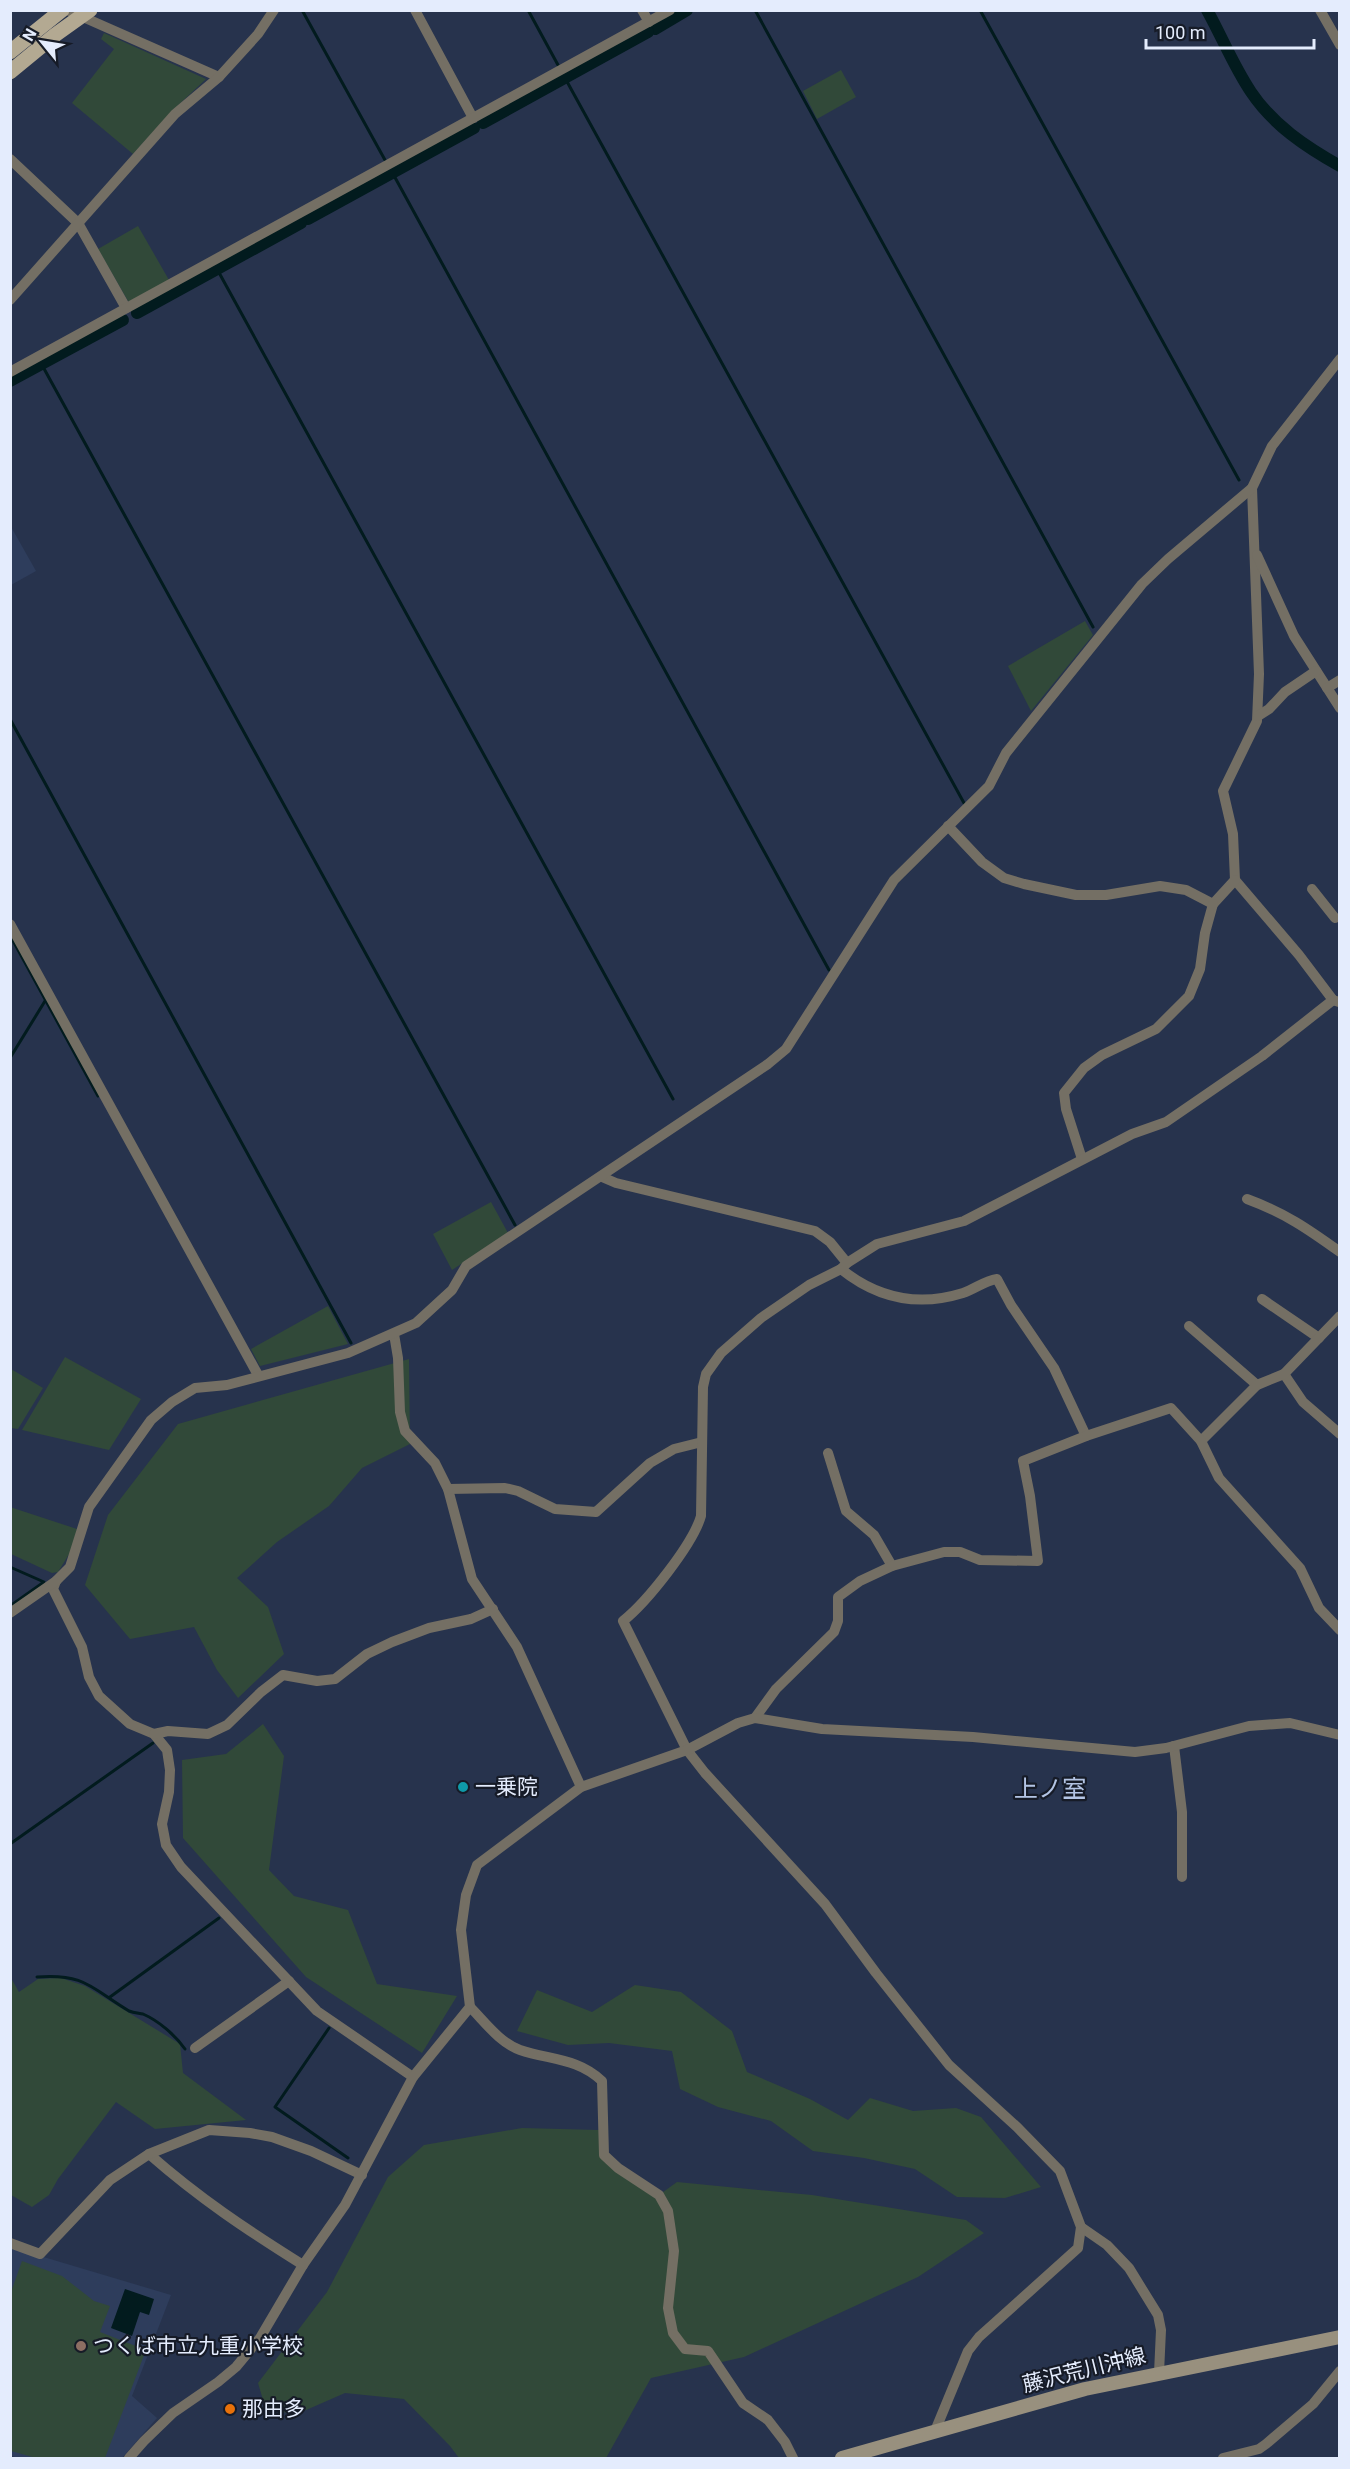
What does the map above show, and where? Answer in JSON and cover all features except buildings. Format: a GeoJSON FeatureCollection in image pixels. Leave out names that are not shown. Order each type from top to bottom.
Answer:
{"type":"FeatureCollection","features":[{"type":"Feature","properties":{"kind":"main road"},"geometry":{"type":"LineString","coordinates":[[10,52],[62,10]]}},
{"type":"Feature","properties":{"kind":"main road"},"geometry":{"type":"LineString","coordinates":[[10,72],[79,12]]}},
{"type":"Feature","properties":{"kind":"main road","name":"藤沢荒川沖線"},"geometry":{"type":"LineString","coordinates":[[842,2458],[1084,2390],[1340,2337]]}},
{"type":"Feature","properties":{"kind":"street"},"geometry":{"type":"LineString","coordinates":[[10,300],[175,114],[219,77],[258,34],[274,10]]}},
{"type":"Feature","properties":{"kind":"street"},"geometry":{"type":"LineString","coordinates":[[415,10],[473,118]]}},
{"type":"Feature","properties":{"kind":"street"},"geometry":{"type":"LineString","coordinates":[[642,10],[649,22]]}},
{"type":"Feature","properties":{"kind":"street"},"geometry":{"type":"LineString","coordinates":[[10,372],[670,10]]}},
{"type":"Feature","properties":{"kind":"street"},"geometry":{"type":"LineString","coordinates":[[1320,10],[1340,45]]}},
{"type":"Feature","properties":{"kind":"street"},"geometry":{"type":"LineString","coordinates":[[79,12],[219,77]]}},
{"type":"Feature","properties":{"kind":"street"},"geometry":{"type":"LineString","coordinates":[[10,159],[78,223],[126,308]]}},
{"type":"Feature","properties":{"kind":"street"},"geometry":{"type":"LineString","coordinates":[[10,1613],[56,1581],[70,1567],[89,1507],[151,1420],[172,1402],[195,1388],[227,1385],[348,1353],[416,1323],[442,1301],[466,1266],[602,1177],[768,1064],[786,1049],[894,880],[989,786],[1006,753],[1142,585],[1167,559],[1252,488],[1272,446],[1340,360]]}},
{"type":"Feature","properties":{"kind":"street"},"geometry":{"type":"LineString","coordinates":[[935,2431],[968,2351],[979,2337],[1078,2248],[1081,2227],[1060,2170],[950,2065],[876,1973],[825,1904],[705,1773],[687,1750],[623,1621],[680,1556],[697,1531],[701,1516],[703,1387],[706,1374],[721,1353],[761,1317],[877,1244],[964,1221],[1132,1134],[1166,1122],[1338,1001],[1235,880],[1233,834],[1222,791],[1258,716],[1259,674],[1252,488]]}},
{"type":"Feature","properties":{"kind":"street"},"geometry":{"type":"LineString","coordinates":[[1254,549],[1294,636],[1340,708]]}},
{"type":"Feature","properties":{"kind":"street"},"geometry":{"type":"LineString","coordinates":[[1258,716],[1269,710],[1285,692],[1316,671]]}},
{"type":"Feature","properties":{"kind":"street"},"geometry":{"type":"LineString","coordinates":[[1327,687],[1340,680]]}},
{"type":"Feature","properties":{"kind":"street"},"geometry":{"type":"LineString","coordinates":[[948,826],[982,862],[1004,878],[1024,884],[1076,895],[1106,895],[1160,886],[1186,890],[1214,904]]}},
{"type":"Feature","properties":{"kind":"street"},"geometry":{"type":"LineString","coordinates":[[1082,1159],[1066,1109],[1064,1093],[1084,1068],[1102,1055],[1156,1029],[1189,996],[1200,969],[1205,933],[1214,904],[1235,880]]}},
{"type":"Feature","properties":{"kind":"street"},"geometry":{"type":"LineString","coordinates":[[1312,889],[1337,917],[1340,929]]}},
{"type":"Feature","properties":{"kind":"street"},"geometry":{"type":"LineString","coordinates":[[10,924],[258,1375]]}},
{"type":"Feature","properties":{"kind":"street"},"geometry":{"type":"LineString","coordinates":[[602,1177],[616,1183],[814,1231],[830,1242],[844,1266],[860,1284],[876,1292],[911,1299],[963,1293],[990,1280],[997,1280],[1011,1305],[1054,1368],[1086,1436]]}},
{"type":"Feature","properties":{"kind":"street"},"geometry":{"type":"LineString","coordinates":[[1247,1199],[1278,1210],[1340,1252]]}},
{"type":"Feature","properties":{"kind":"street"},"geometry":{"type":"LineString","coordinates":[[1262,1299],[1319,1338]]}},
{"type":"Feature","properties":{"kind":"street"},"geometry":{"type":"LineString","coordinates":[[1202,1442],[1257,1385],[1284,1374],[1340,1316]]}},
{"type":"Feature","properties":{"kind":"street"},"geometry":{"type":"LineString","coordinates":[[1189,1326],[1257,1385]]}},
{"type":"Feature","properties":{"kind":"street"},"geometry":{"type":"LineString","coordinates":[[394,1334],[398,1358],[400,1412],[405,1431],[435,1463],[448,1489],[472,1579],[517,1647],[581,1787]]}},
{"type":"Feature","properties":{"kind":"street"},"geometry":{"type":"LineString","coordinates":[[1284,1374],[1303,1402],[1340,1434]]}},
{"type":"Feature","properties":{"kind":"street"},"geometry":{"type":"LineString","coordinates":[[755,1718],[776,1689],[834,1632],[838,1622],[838,1598],[860,1581],[892,1566],[944,1552],[960,1552],[980,1560],[1038,1562],[1023,1461],[1086,1436],[1171,1408],[1202,1442],[1219,1478],[1300,1568],[1319,1608],[1340,1630]]}},
{"type":"Feature","properties":{"kind":"street"},"geometry":{"type":"LineString","coordinates":[[448,1489],[505,1488],[518,1491],[555,1509],[596,1512],[650,1463],[674,1449],[702,1442]]}},
{"type":"Feature","properties":{"kind":"street"},"geometry":{"type":"LineString","coordinates":[[828,1453],[846,1510],[874,1535],[892,1566]]}},
{"type":"Feature","properties":{"kind":"street"},"geometry":{"type":"LineString","coordinates":[[56,1581],[53,1589],[82,1647],[89,1677],[99,1696],[130,1725],[154,1734],[167,1750],[170,1770],[169,1792],[162,1824],[166,1845],[181,1867],[317,2011],[413,2077]]}},
{"type":"Feature","properties":{"kind":"street"},"geometry":{"type":"LineString","coordinates":[[154,1734],[168,1731],[208,1734],[227,1725],[261,1692],[283,1675],[317,1681],[335,1679],[367,1654],[392,1642],[429,1628],[471,1619],[493,1609]]}},
{"type":"Feature","properties":{"kind":"street"},"geometry":{"type":"LineString","coordinates":[[793,2458],[785,2442],[768,2420],[743,2403],[708,2351],[685,2349],[673,2333],[668,2308],[674,2251],[668,2211],[659,2195],[618,2168],[604,2155],[602,2081],[590,2069],[564,2059],[519,2049],[495,2034],[470,2007],[460,1930],[466,1895],[477,1865],[581,1787],[687,1750],[738,1723],[755,1718],[822,1729],[973,1737],[1135,1752],[1174,1746],[1249,1726],[1290,1724],[1340,1735]]}},
{"type":"Feature","properties":{"kind":"street"},"geometry":{"type":"LineString","coordinates":[[1174,1746],[1182,1812],[1182,1877]]}},
{"type":"Feature","properties":{"kind":"street"},"geometry":{"type":"LineString","coordinates":[[195,2048],[289,1981]]}},
{"type":"Feature","properties":{"kind":"street"},"geometry":{"type":"LineString","coordinates":[[129,2458],[172,2413],[236,2367],[260,2338],[303,2265],[345,2205],[413,2077],[470,2007]]}},
{"type":"Feature","properties":{"kind":"street"},"geometry":{"type":"LineString","coordinates":[[10,2243],[40,2254],[111,2180],[149,2154],[209,2130],[272,2137],[311,2151],[362,2175]]}},
{"type":"Feature","properties":{"kind":"street"},"geometry":{"type":"LineString","coordinates":[[149,2154],[189,2190],[303,2265]]}},
{"type":"Feature","properties":{"kind":"street"},"geometry":{"type":"LineString","coordinates":[[1081,2227],[1107,2245],[1129,2268],[1158,2315],[1161,2330],[1159,2373]]}},
{"type":"Feature","properties":{"kind":"street"},"geometry":{"type":"LineString","coordinates":[[1223,2458],[1258,2449],[1266,2444],[1313,2404],[1340,2371]]}},
{"type":"Feature","properties":{"kind":"shaded area"},"geometry":{"type":"Polygon","coordinates":[[[104,33],[206,79],[172,111],[133,154],[72,103],[114,49],[101,39],[104,33]]]}},
{"type":"Feature","properties":{"kind":"shaded area"},"geometry":{"type":"Polygon","coordinates":[[[841,70],[856,97],[817,119],[803,91],[841,70]]]}},
{"type":"Feature","properties":{"kind":"shaded area"},"geometry":{"type":"Polygon","coordinates":[[[138,226],[169,280],[132,301],[128,301],[98,249],[138,226]]]}},
{"type":"Feature","properties":{"kind":"shaded area"},"geometry":{"type":"Polygon","coordinates":[[[10,525],[36,571],[11,585],[10,585],[10,525]]]}},
{"type":"Feature","properties":{"kind":"shaded area"},"geometry":{"type":"Polygon","coordinates":[[[1085,621],[1093,635],[1031,711],[1008,666],[1085,621]]]}},
{"type":"Feature","properties":{"kind":"shaded area"},"geometry":{"type":"Polygon","coordinates":[[[491,1202],[508,1233],[452,1270],[433,1234],[491,1202]]]}},
{"type":"Feature","properties":{"kind":"shaded area"},"geometry":{"type":"Polygon","coordinates":[[[328,1306],[348,1344],[260,1366],[251,1349],[328,1306]]]}},
{"type":"Feature","properties":{"kind":"shaded area"},"geometry":{"type":"Polygon","coordinates":[[[65,1357],[141,1399],[109,1450],[22,1430],[65,1357]]]}},
{"type":"Feature","properties":{"kind":"shaded area"},"geometry":{"type":"Polygon","coordinates":[[[409,1359],[410,1444],[362,1468],[329,1506],[277,1542],[237,1578],[268,1607],[284,1654],[238,1698],[217,1670],[194,1627],[130,1639],[85,1585],[108,1515],[178,1424],[409,1359]]]}},
{"type":"Feature","properties":{"kind":"shaded area"},"geometry":{"type":"Polygon","coordinates":[[[11,1369],[43,1388],[18,1429],[11,1428],[11,1369]]]}},
{"type":"Feature","properties":{"kind":"shaded area"},"geometry":{"type":"Polygon","coordinates":[[[10,1507],[77,1529],[71,1551],[58,1572],[52,1573],[11,1554],[10,1507]]]}},
{"type":"Feature","properties":{"kind":"shaded area"},"geometry":{"type":"Polygon","coordinates":[[[263,1724],[284,1756],[269,1870],[294,1896],[348,1910],[377,1984],[457,1996],[422,2053],[306,1977],[183,1838],[182,1760],[226,1754],[263,1724]]]}},
{"type":"Feature","properties":{"kind":"shaded area"},"geometry":{"type":"Polygon","coordinates":[[[11,1978],[19,1992],[38,1979],[61,1978],[85,1986],[180,2044],[183,2073],[246,2120],[155,2129],[116,2102],[58,2179],[49,2195],[32,2207],[11,2195],[11,1978]]]}},
{"type":"Feature","properties":{"kind":"shaded area"},"geometry":{"type":"Polygon","coordinates":[[[635,1985],[681,1992],[732,2031],[747,2072],[810,2099],[848,2120],[870,2098],[913,2111],[956,2108],[981,2117],[1041,2187],[1005,2198],[957,2197],[915,2169],[864,2158],[813,2151],[771,2121],[718,2107],[680,2089],[672,2051],[609,2043],[568,2045],[517,2031],[537,1990],[592,2012],[635,1985]]]}},
{"type":"Feature","properties":{"kind":"shaded area"},"geometry":{"type":"Polygon","coordinates":[[[522,2128],[599,2130],[604,2155],[659,2195],[677,2182],[812,2195],[966,2220],[984,2233],[918,2277],[744,2357],[651,2378],[606,2458],[459,2458],[404,2399],[345,2393],[297,2414],[266,2410],[258,2383],[327,2292],[388,2177],[424,2145],[522,2128]]]}},
{"type":"Feature","properties":{"kind":"shaded area","name":"つくば市立九重小学校"},"geometry":{"type":"Polygon","coordinates":[[[10,2247],[171,2295],[132,2396],[157,2418],[122,2458],[19,2458],[11,2456],[10,2247]]]}},
{"type":"Feature","properties":{"kind":"shaded area","name":"つくば市立九重小学校"},"geometry":{"type":"Polygon","coordinates":[[[22,2261],[62,2276],[94,2301],[110,2306],[100,2332],[146,2350],[105,2458],[36,2458],[11,2451],[11,2292],[22,2261]]]}},
{"type":"Feature","properties":{"kind":"shaded area"},"geometry":{"type":"Polygon","coordinates":[[[125,2289],[154,2299],[149,2315],[140,2312],[132,2336],[111,2328],[125,2289]]]}},
{"type":"Feature","properties":{"kind":"waterway"},"geometry":{"type":"LineString","coordinates":[[302,10],[385,160]]}},
{"type":"Feature","properties":{"kind":"waterway"},"geometry":{"type":"LineString","coordinates":[[528,10],[558,65]]}},
{"type":"Feature","properties":{"kind":"waterway"},"geometry":{"type":"LineString","coordinates":[[655,29],[687,10]]}},
{"type":"Feature","properties":{"kind":"waterway"},"geometry":{"type":"LineString","coordinates":[[755,10],[1093,627]]}},
{"type":"Feature","properties":{"kind":"waterway"},"geometry":{"type":"LineString","coordinates":[[980,10],[1239,480]]}},
{"type":"Feature","properties":{"kind":"waterway"},"geometry":{"type":"LineString","coordinates":[[1207,10],[1239,72],[1269,115],[1291,134],[1340,166]]}},
{"type":"Feature","properties":{"kind":"waterway"},"geometry":{"type":"LineString","coordinates":[[483,123],[648,32]]}},
{"type":"Feature","properties":{"kind":"waterway"},"geometry":{"type":"LineString","coordinates":[[565,78],[964,803]]}},
{"type":"Feature","properties":{"kind":"waterway"},"geometry":{"type":"LineString","coordinates":[[308,219],[474,128]]}},
{"type":"Feature","properties":{"kind":"waterway"},"geometry":{"type":"LineString","coordinates":[[392,172],[829,970]]}},
{"type":"Feature","properties":{"kind":"waterway"},"geometry":{"type":"LineString","coordinates":[[137,313],[301,223]]}},
{"type":"Feature","properties":{"kind":"waterway"},"geometry":{"type":"LineString","coordinates":[[217,269],[673,1099]]}},
{"type":"Feature","properties":{"kind":"waterway"},"geometry":{"type":"LineString","coordinates":[[10,381],[123,320]]}},
{"type":"Feature","properties":{"kind":"waterway"},"geometry":{"type":"LineString","coordinates":[[42,365],[515,1225]]}},
{"type":"Feature","properties":{"kind":"waterway"},"geometry":{"type":"LineString","coordinates":[[10,719],[351,1343]]}},
{"type":"Feature","properties":{"kind":"waterway"},"geometry":{"type":"LineString","coordinates":[[11,937],[98,1096]]}},
{"type":"Feature","properties":{"kind":"waterway"},"geometry":{"type":"LineString","coordinates":[[10,1058],[45,1001]]}},
{"type":"Feature","properties":{"kind":"waterway"},"geometry":{"type":"LineString","coordinates":[[10,1567],[44,1582],[10,1606]]}},
{"type":"Feature","properties":{"kind":"waterway"},"geometry":{"type":"LineString","coordinates":[[10,1844],[153,1743]]}},
{"type":"Feature","properties":{"kind":"waterway"},"geometry":{"type":"LineString","coordinates":[[110,1997],[219,1918]]}},
{"type":"Feature","properties":{"kind":"waterway"},"geometry":{"type":"LineString","coordinates":[[37,1977],[53,1976],[87,1984],[129,2011],[155,2020],[185,2049]]}},
{"type":"Feature","properties":{"kind":"waterway"},"geometry":{"type":"LineString","coordinates":[[329,2028],[275,2107],[348,2158]]}},
{"type":"Feature","properties":{"kind":"place","name":"一乗院"},"geometry":{"type":"Point","coordinates":[463,1787]}},
{"type":"Feature","properties":{"kind":"place","name":"つくば市立九重小学校"},"geometry":{"type":"Point","coordinates":[81,2346]}},
{"type":"Feature","properties":{"kind":"place","name":"那由多"},"geometry":{"type":"Point","coordinates":[230,2409]}},
{"type":"Feature","properties":{"kind":"district","name":"上ノ室"},"geometry":{"type":"Point","coordinates":[1050,1789]}}]}
